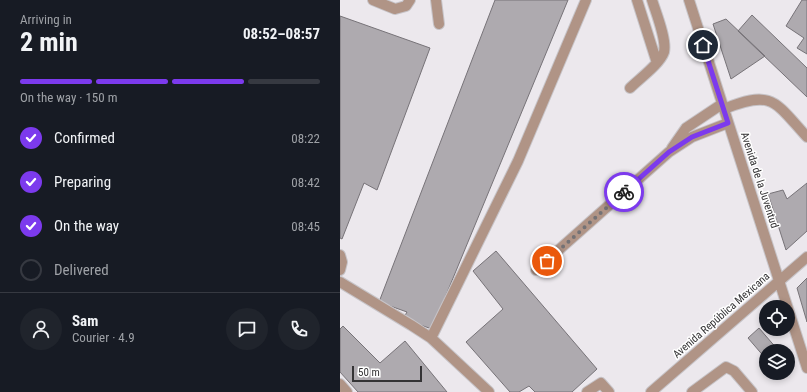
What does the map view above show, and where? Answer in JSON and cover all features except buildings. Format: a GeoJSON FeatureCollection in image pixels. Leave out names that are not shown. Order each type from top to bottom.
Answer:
{"type":"FeatureCollection","features":[{"type":"Feature","properties":{"kind":"street"},"geometry":{"type":"LineString","coordinates":[[374,0],[395,9],[406,6],[410,0]]}},
{"type":"Feature","properties":{"kind":"street"},"geometry":{"type":"LineString","coordinates":[[436,0],[439,24]]}},
{"type":"Feature","properties":{"kind":"street"},"geometry":{"type":"LineString","coordinates":[[431,338],[518,161],[586,0]]}},
{"type":"Feature","properties":{"kind":"street"},"geometry":{"type":"LineString","coordinates":[[637,0],[657,63]]}},
{"type":"Feature","properties":{"kind":"street"},"geometry":{"type":"LineString","coordinates":[[630,88],[657,63],[664,51],[664,43],[652,0]]}},
{"type":"Feature","properties":{"kind":"street","name":"Avenida de la Juventud"},"geometry":{"type":"LineString","coordinates":[[689,0],[807,368]]}},
{"type":"Feature","properties":{"kind":"street"},"geometry":{"type":"LineString","coordinates":[[669,152],[686,128],[723,106],[762,98],[778,106],[807,137]]}},
{"type":"Feature","properties":{"kind":"street"},"geometry":{"type":"LineString","coordinates":[[536,270],[669,152],[692,137],[728,123]]}},
{"type":"Feature","properties":{"kind":"street"},"geometry":{"type":"LineString","coordinates":[[340,255],[342,262],[340,270]]}},
{"type":"Feature","properties":{"kind":"street","name":"Avenida República Mexicana"},"geometry":{"type":"LineString","coordinates":[[651,392],[807,257]]}},
{"type":"Feature","properties":{"kind":"street"},"geometry":{"type":"LineString","coordinates":[[340,282],[431,338],[489,392]]}},
{"type":"Feature","properties":{"kind":"street"},"geometry":{"type":"LineString","coordinates":[[692,392],[726,367],[734,371],[752,392]]}},
{"type":"Feature","properties":{"kind":"street"},"geometry":{"type":"LineString","coordinates":[[587,392],[601,383],[609,392]]}},
{"type":"Feature","properties":{"kind":"street"},"geometry":{"type":"LineString","coordinates":[[340,384],[347,392]]}},
{"type":"Feature","properties":{"kind":"way so far"},"geometry":{"type":"LineString","coordinates":[[547,261],[624,192]]}},
{"type":"Feature","properties":{"kind":"route"},"geometry":{"type":"LineString","coordinates":[[624,192],[669,152],[692,137],[728,123],[703,45]]}}]}
